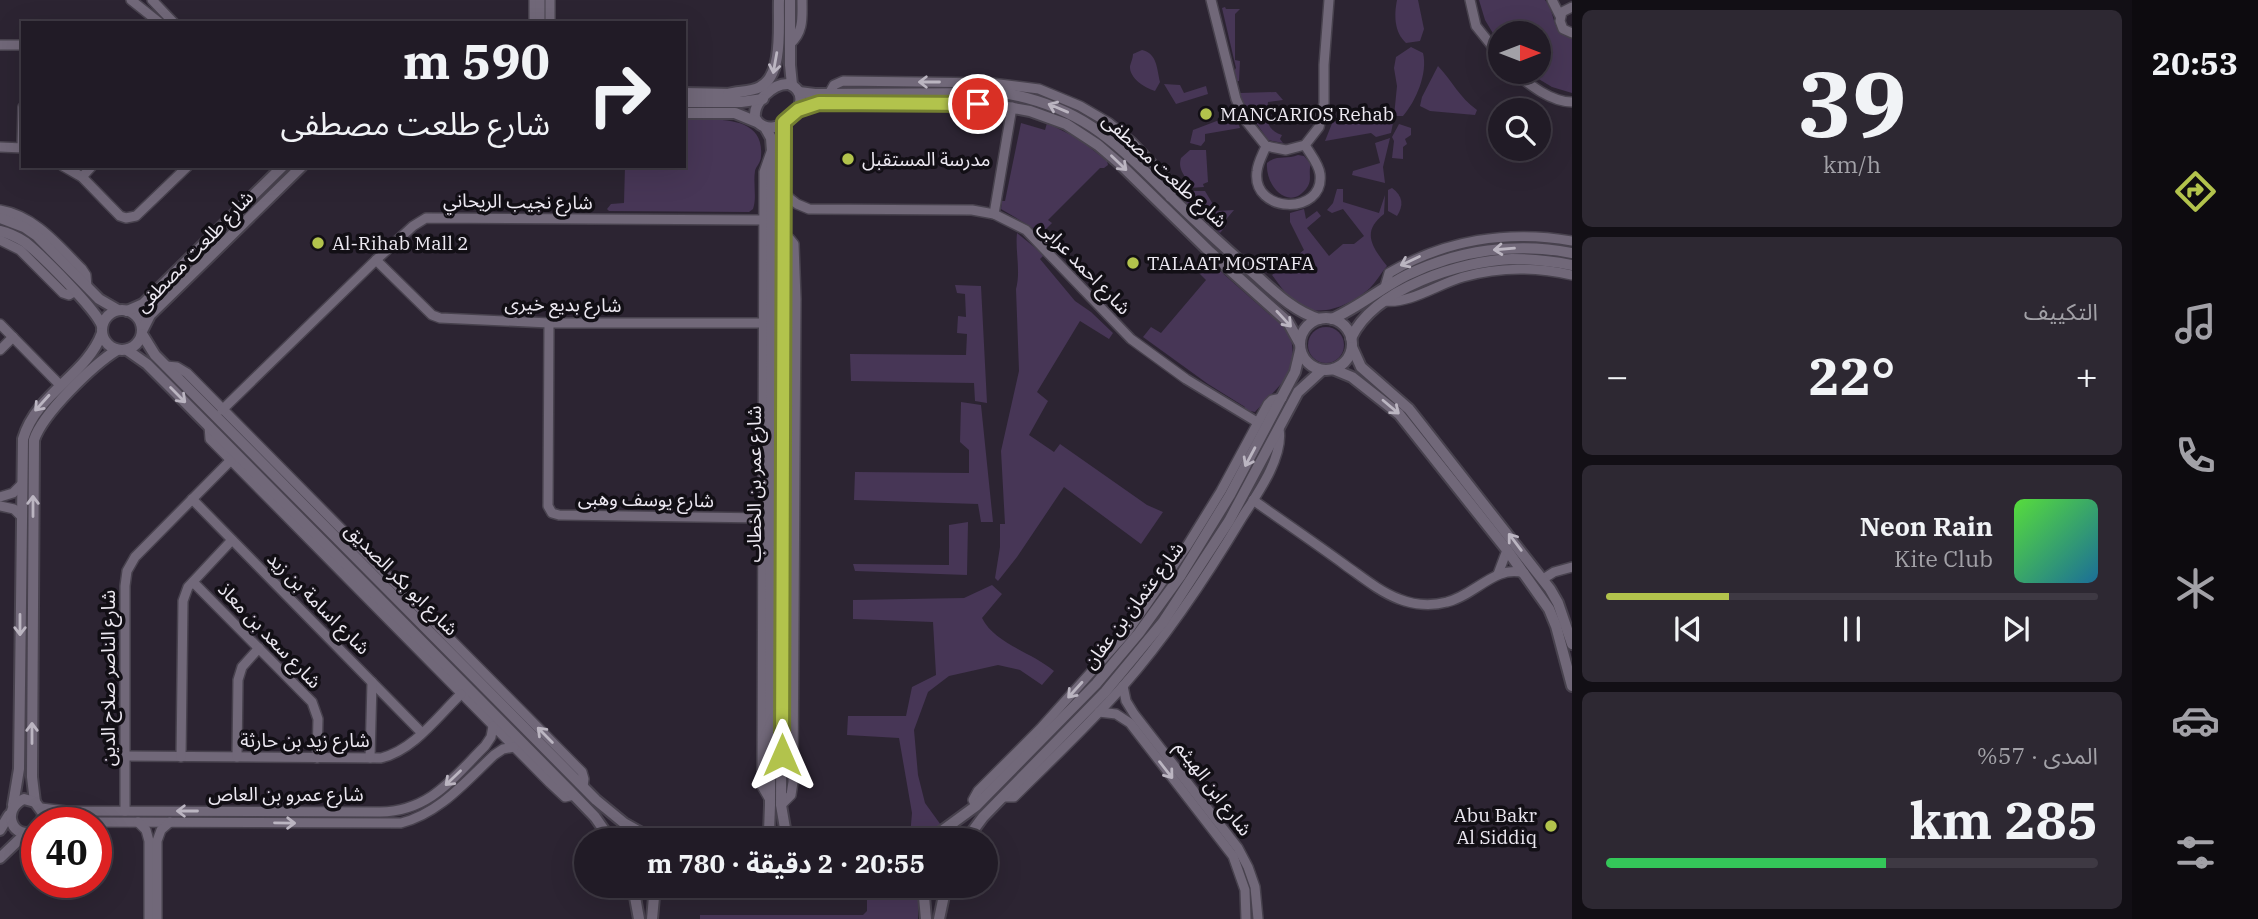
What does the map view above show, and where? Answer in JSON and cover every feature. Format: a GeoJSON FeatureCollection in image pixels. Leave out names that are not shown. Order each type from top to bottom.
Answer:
{"type":"FeatureCollection","features":[{"type":"Feature","properties":{"kind":"street"},"geometry":{"type":"LineString","coordinates":[[131,0],[157,21]]}},
{"type":"Feature","properties":{"kind":"street"},"geometry":{"type":"LineString","coordinates":[[152,0],[172,21]]}},
{"type":"Feature","properties":{"kind":"street"},"geometry":{"type":"LineString","coordinates":[[534,0],[534,21]]}},
{"type":"Feature","properties":{"kind":"street"},"geometry":{"type":"LineString","coordinates":[[540,0],[540,21]]}},
{"type":"Feature","properties":{"kind":"street"},"geometry":{"type":"LineString","coordinates":[[550,0],[550,21]]}},
{"type":"Feature","properties":{"kind":"street"},"geometry":{"type":"LineString","coordinates":[[728,94],[756,89],[773,75],[776,64],[779,0]]}},
{"type":"Feature","properties":{"kind":"street"},"geometry":{"type":"LineString","coordinates":[[686,113],[735,113],[774,129],[798,110],[802,99],[796,88],[790,44],[790,0]]}},
{"type":"Feature","properties":{"kind":"street"},"geometry":{"type":"LineString","coordinates":[[790,44],[801,28],[802,0]]}},
{"type":"Feature","properties":{"kind":"street"},"geometry":{"type":"LineString","coordinates":[[1211,0],[1236,99],[1252,130],[1266,146],[1286,150],[1305,145],[1319,127],[1329,0]]}},
{"type":"Feature","properties":{"kind":"street"},"geometry":{"type":"LineString","coordinates":[[1470,0],[1476,26],[1488,41]]}},
{"type":"Feature","properties":{"kind":"street"},"geometry":{"type":"LineString","coordinates":[[1552,0],[1563,29],[1572,33]]}},
{"type":"Feature","properties":{"kind":"street"},"geometry":{"type":"LineString","coordinates":[[1560,16],[1570,5]]}},
{"type":"Feature","properties":{"kind":"street"},"geometry":{"type":"LineString","coordinates":[[0,45],[21,45]]}},
{"type":"Feature","properties":{"kind":"street"},"geometry":{"type":"LineString","coordinates":[[829,94],[834,85],[843,81],[991,83],[1039,89],[1080,106],[1118,130],[1168,180],[1172,188],[1170,197]]}},
{"type":"Feature","properties":{"kind":"street"},"geometry":{"type":"LineString","coordinates":[[1529,84],[1552,97],[1572,102]]}},
{"type":"Feature","properties":{"kind":"street"},"geometry":{"type":"LineString","coordinates":[[761,125],[754,111],[767,95],[779,85],[796,88]]}},
{"type":"Feature","properties":{"kind":"street","name":"شارع طلعت مصطفى"},"geometry":{"type":"LineString","coordinates":[[796,88],[829,94],[1012,107],[1054,119],[1078,131],[1098,145],[1288,322],[1300,347]]}},
{"type":"Feature","properties":{"kind":"street"},"geometry":{"type":"LineString","coordinates":[[686,93],[767,95]]}},
{"type":"Feature","properties":{"kind":"street","name":"شارع طلعت مصطفى"},"geometry":{"type":"LineString","coordinates":[[798,110],[819,103],[1004,93],[1034,99],[1058,108],[1087,122],[1105,135],[1284,300],[1299,311],[1319,319]]}},
{"type":"Feature","properties":{"kind":"street"},"geometry":{"type":"LineString","coordinates":[[686,102],[733,102],[767,95]]}},
{"type":"Feature","properties":{"kind":"street"},"geometry":{"type":"LineString","coordinates":[[994,214],[1012,107]]}},
{"type":"Feature","properties":{"kind":"street","name":"شارع عمر بن الخطاب"},"geometry":{"type":"LineString","coordinates":[[769,828],[784,122]]}},
{"type":"Feature","properties":{"kind":"street","name":"شارع عمر بن الخطاب"},"geometry":{"type":"LineString","coordinates":[[761,125],[771,138],[772,151],[768,323],[777,471],[781,805],[785,828]]}},
{"type":"Feature","properties":{"kind":"street"},"geometry":{"type":"LineString","coordinates":[[1266,146],[1257,167],[1259,188],[1269,200],[1285,205],[1309,199],[1318,188],[1319,168],[1305,145]]}},
{"type":"Feature","properties":{"kind":"street"},"geometry":{"type":"LineString","coordinates":[[0,147],[21,148]]}},
{"type":"Feature","properties":{"kind":"street"},"geometry":{"type":"LineString","coordinates":[[770,800],[762,786],[768,323],[764,172],[772,151]]}},
{"type":"Feature","properties":{"kind":"street"},"geometry":{"type":"LineString","coordinates":[[66,168],[82,177],[120,216],[131,218],[186,168]]}},
{"type":"Feature","properties":{"kind":"street"},"geometry":{"type":"LineString","coordinates":[[82,177],[90,168]]}},
{"type":"Feature","properties":{"kind":"street","name":"شارع طلعت مصطفى"},"geometry":{"type":"LineString","coordinates":[[123,311],[143,304],[281,168]]}},
{"type":"Feature","properties":{"kind":"street","name":"شارع طلعت مصطفى"},"geometry":{"type":"LineString","coordinates":[[142,333],[150,314],[300,168]]}},
{"type":"Feature","properties":{"kind":"street","name":"شارع احمد عرابى"},"geometry":{"type":"LineString","coordinates":[[783,193],[809,209],[972,210],[994,214],[1018,225],[1033,237],[1131,339],[1186,379],[1257,422]]}},
{"type":"Feature","properties":{"kind":"street"},"geometry":{"type":"LineString","coordinates":[[0,210],[22,216],[38,226],[82,269],[86,275],[87,287]]}},
{"type":"Feature","properties":{"kind":"street"},"geometry":{"type":"LineString","coordinates":[[0,218],[18,224],[37,236],[103,303],[139,320],[142,333],[137,344],[99,363],[49,413],[37,430],[34,440],[32,777],[38,805]]}},
{"type":"Feature","properties":{"kind":"street","name":"شارع نجيب الريحاني"},"geometry":{"type":"LineString","coordinates":[[222,410],[376,260],[413,226],[426,218],[764,220]]}},
{"type":"Feature","properties":{"kind":"street"},"geometry":{"type":"LineString","coordinates":[[0,231],[16,237],[32,248],[94,312],[106,342],[122,350]]}},
{"type":"Feature","properties":{"kind":"street"},"geometry":{"type":"LineString","coordinates":[[1385,287],[1389,273],[1402,265],[1431,252],[1467,242],[1518,235],[1572,241]]}},
{"type":"Feature","properties":{"kind":"street"},"geometry":{"type":"LineString","coordinates":[[781,805],[791,795],[793,782],[796,299],[794,244],[783,237]]}},
{"type":"Feature","properties":{"kind":"street"},"geometry":{"type":"LineString","coordinates":[[0,240],[20,250],[63,293],[69,295],[74,292]]}},
{"type":"Feature","properties":{"kind":"street"},"geometry":{"type":"LineString","coordinates":[[1572,253],[1511,248],[1474,253],[1426,267],[1385,287],[1352,309],[1332,318],[1319,319],[1305,327],[1300,347],[1308,364],[1321,371],[1335,370],[1353,377],[1399,414],[1507,550],[1549,609],[1572,686]]}},
{"type":"Feature","properties":{"kind":"street"},"geometry":{"type":"LineString","coordinates":[[1335,370],[1349,357],[1361,322],[1385,301],[1424,280],[1492,261],[1531,259],[1572,265]]}},
{"type":"Feature","properties":{"kind":"street","name":"شارع بديع خيرى"},"geometry":{"type":"LineString","coordinates":[[376,260],[432,316],[549,323],[768,323]]}},
{"type":"Feature","properties":{"kind":"street"},"geometry":{"type":"LineString","coordinates":[[1385,301],[1399,302],[1464,277],[1486,272],[1533,270],[1572,275]]}},
{"type":"Feature","properties":{"kind":"street"},"geometry":{"type":"LineString","coordinates":[[21,830],[12,826],[11,810],[19,769],[21,452],[26,426],[41,404],[96,348],[108,316],[123,311]]}},
{"type":"Feature","properties":{"kind":"street"},"geometry":{"type":"LineString","coordinates":[[1332,318],[1344,325],[1361,367],[1409,409],[1543,579],[1558,603],[1572,644]]}},
{"type":"Feature","properties":{"kind":"street","name":"شارع يوسف وهبى"},"geometry":{"type":"LineString","coordinates":[[549,323],[548,506],[552,513],[559,516],[764,518]]}},
{"type":"Feature","properties":{"kind":"street"},"geometry":{"type":"LineString","coordinates":[[0,324],[60,385]]}},
{"type":"Feature","properties":{"kind":"street","name":"شارع ابو بكر الصديق"},"geometry":{"type":"LineString","coordinates":[[142,333],[150,349],[302,510],[579,791],[636,828]]}},
{"type":"Feature","properties":{"kind":"street"},"geometry":{"type":"LineString","coordinates":[[0,350],[13,337]]}},
{"type":"Feature","properties":{"kind":"street","name":"شارع عثمان بن عفان"},"geometry":{"type":"LineString","coordinates":[[951,828],[1096,684],[1139,633],[1187,566],[1230,495],[1295,372],[1300,347]]}},
{"type":"Feature","properties":{"kind":"street","name":"شارع ابو بكر الصديق"},"geometry":{"type":"LineString","coordinates":[[122,350],[147,364],[209,426],[302,510]]}},
{"type":"Feature","properties":{"kind":"street"},"geometry":{"type":"LineString","coordinates":[[166,366],[183,369],[582,772],[584,779],[579,791],[568,797],[561,795],[210,439],[209,426]]}},
{"type":"Feature","properties":{"kind":"street","name":"شارع عثمان بن عفان"},"geometry":{"type":"LineString","coordinates":[[976,828],[1105,692],[1184,593],[1234,512],[1298,391],[1321,371]]}},
{"type":"Feature","properties":{"kind":"street"},"geometry":{"type":"LineString","coordinates":[[976,806],[973,800],[978,791],[1040,729],[1128,631],[1149,603],[1221,491],[1257,422],[1270,402],[1282,398]]}},
{"type":"Feature","properties":{"kind":"street"},"geometry":{"type":"LineString","coordinates":[[1003,797],[1014,797],[1099,712],[1123,686],[1184,608],[1253,500],[1279,452],[1279,429]]}},
{"type":"Feature","properties":{"kind":"street","name":"شارع الناصر صلاح الدين"},"geometry":{"type":"LineString","coordinates":[[125,811],[127,571],[135,557],[231,460]]}},
{"type":"Feature","properties":{"kind":"street"},"geometry":{"type":"LineString","coordinates":[[0,496],[13,493],[21,485]]}},
{"type":"Feature","properties":{"kind":"street","name":"شارع اسامة بن زيد"},"geometry":{"type":"LineString","coordinates":[[192,499],[421,732]]}},
{"type":"Feature","properties":{"kind":"street"},"geometry":{"type":"LineString","coordinates":[[1253,500],[1399,599],[1423,604],[1444,603],[1464,596],[1498,574],[1511,570],[1524,573]]}},
{"type":"Feature","properties":{"kind":"street"},"geometry":{"type":"LineString","coordinates":[[0,506],[14,509],[21,516]]}},
{"type":"Feature","properties":{"kind":"street"},"geometry":{"type":"LineString","coordinates":[[181,757],[182,608],[185,594],[232,540]]}},
{"type":"Feature","properties":{"kind":"street"},"geometry":{"type":"LineString","coordinates":[[1498,574],[1507,550]]}},
{"type":"Feature","properties":{"kind":"street"},"geometry":{"type":"LineString","coordinates":[[1543,579],[1553,572],[1572,567]]}},
{"type":"Feature","properties":{"kind":"street","name":"شارع سعد بن معاذ"},"geometry":{"type":"LineString","coordinates":[[193,582],[315,707],[318,719],[317,758]]}},
{"type":"Feature","properties":{"kind":"street"},"geometry":{"type":"LineString","coordinates":[[237,757],[238,680],[242,667],[259,648]]}},
{"type":"Feature","properties":{"kind":"street"},"geometry":{"type":"LineString","coordinates":[[370,758],[372,682]]}},
{"type":"Feature","properties":{"kind":"street"},"geometry":{"type":"LineString","coordinates":[[1096,684],[1105,692]]}},
{"type":"Feature","properties":{"kind":"street","name":"شارع ابن الهيثم"},"geometry":{"type":"LineString","coordinates":[[1123,686],[1126,701],[1134,714],[1244,857],[1255,887],[1258,919]]}},
{"type":"Feature","properties":{"kind":"street","name":"شارع زيد بن حارثة"},"geometry":{"type":"LineString","coordinates":[[125,756],[381,758],[400,751],[461,694]]}},
{"type":"Feature","properties":{"kind":"street","name":"شارع ابن الهيثم"},"geometry":{"type":"LineString","coordinates":[[1099,712],[1116,714],[1130,723],[1233,856],[1245,890],[1246,919]]}},
{"type":"Feature","properties":{"kind":"street","name":"شارع عمرو بن العاص"},"geometry":{"type":"LineString","coordinates":[[38,805],[66,811],[380,812],[415,806],[436,795],[485,746],[491,737],[493,726]]}},
{"type":"Feature","properties":{"kind":"street","name":"شارع عمرو بن العاص"},"geometry":{"type":"LineString","coordinates":[[112,822],[395,823],[411,820],[439,807],[498,751],[514,747]]}},
{"type":"Feature","properties":{"kind":"street","name":"شارع ابو بكر الصديق"},"geometry":{"type":"LineString","coordinates":[[579,791],[603,828]]}},
{"type":"Feature","properties":{"kind":"street"},"geometry":{"type":"LineString","coordinates":[[0,831],[11,810],[23,799],[38,805]]}},
{"type":"Feature","properties":{"kind":"street"},"geometry":{"type":"LineString","coordinates":[[240,811],[240,822]]}},
{"type":"Feature","properties":{"kind":"street"},"geometry":{"type":"LineString","coordinates":[[255,811],[255,822]]}},
{"type":"Feature","properties":{"kind":"street"},"geometry":{"type":"LineString","coordinates":[[138,822],[146,830],[149,841],[149,919]]}},
{"type":"Feature","properties":{"kind":"street"},"geometry":{"type":"LineString","coordinates":[[157,919],[157,841],[161,830],[170,822]]}},
{"type":"Feature","properties":{"kind":"street"},"geometry":{"type":"LineString","coordinates":[[0,858],[21,840]]}},
{"type":"Feature","properties":{"kind":"street"},"geometry":{"type":"LineString","coordinates":[[635,898],[639,919]]}},
{"type":"Feature","properties":{"kind":"street"},"geometry":{"type":"LineString","coordinates":[[652,919],[654,898]]}},
{"type":"Feature","properties":{"kind":"street"},"geometry":{"type":"LineString","coordinates":[[924,898],[926,919]]}},
{"type":"Feature","properties":{"kind":"street"},"geometry":{"type":"LineString","coordinates":[[939,919],[943,898]]}},
{"type":"Feature","properties":{"kind":"shaded area"},"geometry":{"type":"Polygon","coordinates":[[[1397,0],[1418,0],[1424,29],[1420,41],[1406,43],[1399,34],[1395,17],[1397,0]]]}},
{"type":"Feature","properties":{"kind":"shaded area"},"geometry":{"type":"Polygon","coordinates":[[[1479,0],[1545,0],[1557,28],[1572,37],[1572,93],[1547,84],[1551,84],[1551,21],[1488,21],[1488,25],[1479,0]]]}},
{"type":"Feature","properties":{"kind":"shaded area"},"geometry":{"type":"Polygon","coordinates":[[[1222,8],[1240,9],[1235,14],[1235,60],[1240,61],[1239,81],[1234,71],[1236,68],[1222,8]]]}},
{"type":"Feature","properties":{"kind":"shaded area"},"geometry":{"type":"Polygon","coordinates":[[[1411,47],[1423,53],[1422,78],[1408,110],[1403,116],[1394,116],[1396,57],[1411,47]]]}},
{"type":"Feature","properties":{"kind":"shaded area"},"geometry":{"type":"Polygon","coordinates":[[[1142,50],[1151,54],[1156,62],[1160,82],[1155,91],[1138,82],[1130,70],[1133,54],[1142,50]]]}},
{"type":"Feature","properties":{"kind":"shaded area"},"geometry":{"type":"Polygon","coordinates":[[[1438,66],[1477,110],[1475,115],[1430,111],[1420,106],[1438,66]]]}},
{"type":"Feature","properties":{"kind":"shaded area"},"geometry":{"type":"Polygon","coordinates":[[[1164,84],[1180,85],[1184,93],[1206,86],[1208,94],[1176,104],[1164,84]]]}},
{"type":"Feature","properties":{"kind":"shaded area"},"geometry":{"type":"Polygon","coordinates":[[[1276,92],[1283,100],[1268,102],[1267,117],[1272,130],[1282,135],[1280,139],[1283,143],[1268,140],[1240,95],[1276,92]]]}},
{"type":"Feature","properties":{"kind":"shaded area"},"geometry":{"type":"Polygon","coordinates":[[[1235,114],[1238,116],[1240,128],[1205,134],[1205,141],[1201,146],[1190,143],[1193,130],[1235,114]]]}},
{"type":"Feature","properties":{"kind":"shaded area"},"geometry":{"type":"Polygon","coordinates":[[[686,120],[734,122],[755,132],[760,142],[761,156],[755,171],[755,200],[753,209],[749,212],[607,209],[611,204],[624,203],[625,168],[686,168],[686,120]]]}},
{"type":"Feature","properties":{"kind":"shaded area"},"geometry":{"type":"Polygon","coordinates":[[[1333,121],[1393,123],[1391,133],[1376,137],[1371,133],[1325,141],[1333,121]]]}},
{"type":"Feature","properties":{"kind":"shaded area"},"geometry":{"type":"Polygon","coordinates":[[[1021,123],[1045,130],[1047,123],[1079,139],[1107,161],[1108,165],[1100,168],[1048,220],[1052,223],[1044,231],[1038,231],[1001,209],[1021,123]]]}},
{"type":"Feature","properties":{"kind":"shaded area"},"geometry":{"type":"Polygon","coordinates":[[[1399,124],[1411,128],[1411,135],[1405,139],[1407,144],[1403,147],[1403,159],[1392,158],[1392,137],[1399,124]]]}},
{"type":"Feature","properties":{"kind":"shaded area"},"geometry":{"type":"Polygon","coordinates":[[[1390,138],[1383,167],[1385,183],[1352,175],[1353,171],[1380,163],[1375,143],[1390,138]]]}},
{"type":"Feature","properties":{"kind":"shaded area"},"geometry":{"type":"Polygon","coordinates":[[[1190,150],[1206,150],[1208,182],[1203,184],[1204,187],[1189,188],[1181,170],[1181,158],[1190,150]]]}},
{"type":"Feature","properties":{"kind":"shaded area"},"geometry":{"type":"Polygon","coordinates":[[[1304,156],[1311,164],[1309,183],[1301,194],[1287,197],[1280,194],[1270,181],[1267,163],[1304,156]]]}},
{"type":"Feature","properties":{"kind":"shaded area"},"geometry":{"type":"Polygon","coordinates":[[[1392,188],[1401,201],[1397,216],[1388,211],[1388,190],[1392,188]]]}},
{"type":"Feature","properties":{"kind":"shaded area"},"geometry":{"type":"Polygon","coordinates":[[[1337,189],[1343,189],[1343,202],[1379,213],[1385,195],[1384,214],[1373,227],[1371,240],[1387,266],[1370,288],[1357,298],[1333,309],[1308,309],[1292,300],[1272,275],[1304,250],[1290,222],[1290,213],[1304,209],[1306,219],[1317,211],[1321,216],[1307,228],[1329,256],[1343,244],[1354,244],[1364,236],[1343,209],[1332,213],[1327,210],[1333,203],[1337,189]]]}},
{"type":"Feature","properties":{"kind":"shaded area"},"geometry":{"type":"Polygon","coordinates":[[[1192,191],[1205,191],[1217,211],[1234,210],[1223,223],[1226,226],[1220,233],[1185,201],[1183,195],[1192,191]]]}},
{"type":"Feature","properties":{"kind":"shaded area"},"geometry":{"type":"Polygon","coordinates":[[[1017,233],[1044,255],[1040,259],[1075,301],[1113,333],[1109,339],[1080,321],[1037,392],[1048,401],[1029,435],[1054,452],[1060,444],[1147,505],[1163,512],[1141,544],[1064,487],[998,581],[995,578],[1000,547],[1000,524],[1005,524],[1001,451],[1019,371],[1017,233]]]}},
{"type":"Feature","properties":{"kind":"shaded area"},"geometry":{"type":"Polygon","coordinates":[[[1210,262],[1284,324],[1289,332],[1293,350],[1288,376],[1255,412],[1245,410],[1245,407],[1143,337],[1151,327],[1161,333],[1206,280],[1199,273],[1210,262]]]}},
{"type":"Feature","properties":{"kind":"shaded area"},"geometry":{"type":"Polygon","coordinates":[[[955,285],[981,286],[987,403],[975,401],[974,383],[851,381],[850,354],[966,355],[967,334],[957,333],[958,316],[966,317],[965,294],[957,293],[955,285]]]}},
{"type":"Feature","properties":{"kind":"shaded area"},"geometry":{"type":"Polygon","coordinates":[[[1326,327],[1339,332],[1344,345],[1339,358],[1326,363],[1313,358],[1308,345],[1313,332],[1326,327]]]}},
{"type":"Feature","properties":{"kind":"shaded area"},"geometry":{"type":"Polygon","coordinates":[[[961,402],[981,405],[993,522],[981,522],[978,504],[854,500],[855,472],[969,473],[969,450],[960,442],[961,402]]]}},
{"type":"Feature","properties":{"kind":"shaded area"},"geometry":{"type":"Polygon","coordinates":[[[968,522],[967,575],[855,571],[853,564],[949,565],[949,525],[968,522]]]}},
{"type":"Feature","properties":{"kind":"shaded area"},"geometry":{"type":"Polygon","coordinates":[[[992,585],[1002,594],[982,618],[988,627],[1005,641],[1054,671],[1042,685],[1020,670],[998,665],[949,676],[928,692],[914,730],[918,775],[925,803],[943,828],[911,828],[912,813],[899,738],[847,735],[848,716],[906,716],[912,687],[936,675],[933,622],[853,619],[853,600],[964,598],[992,585]]]}},
{"type":"Feature","properties":{"kind":"shaded area"},"geometry":{"type":"Polygon","coordinates":[[[867,898],[918,898],[918,919],[700,919],[700,915],[863,915],[867,911],[867,898]]]}},
{"type":"Feature","properties":{"kind":"place","name":"MANCARIOS Rehab"},"geometry":{"type":"Point","coordinates":[1206,114]}},
{"type":"Feature","properties":{"kind":"place","name":"مدرسة المستقبل"},"geometry":{"type":"Point","coordinates":[848,159]}},
{"type":"Feature","properties":{"kind":"place","name":"Al-Rihab Mall 2"},"geometry":{"type":"Point","coordinates":[318,243]}},
{"type":"Feature","properties":{"kind":"place","name":"TALAAT MOSTAFA"},"geometry":{"type":"Point","coordinates":[1133,263]}},
{"type":"Feature","properties":{"kind":"place","name":"Abu Bakr Al Siddiq"},"geometry":{"type":"Point","coordinates":[1551,826]}},
{"type":"Feature","properties":{"kind":"route"},"geometry":{"type":"LineString","coordinates":[[782,755],[784,122],[798,110],[819,103],[978,104]]}}]}
